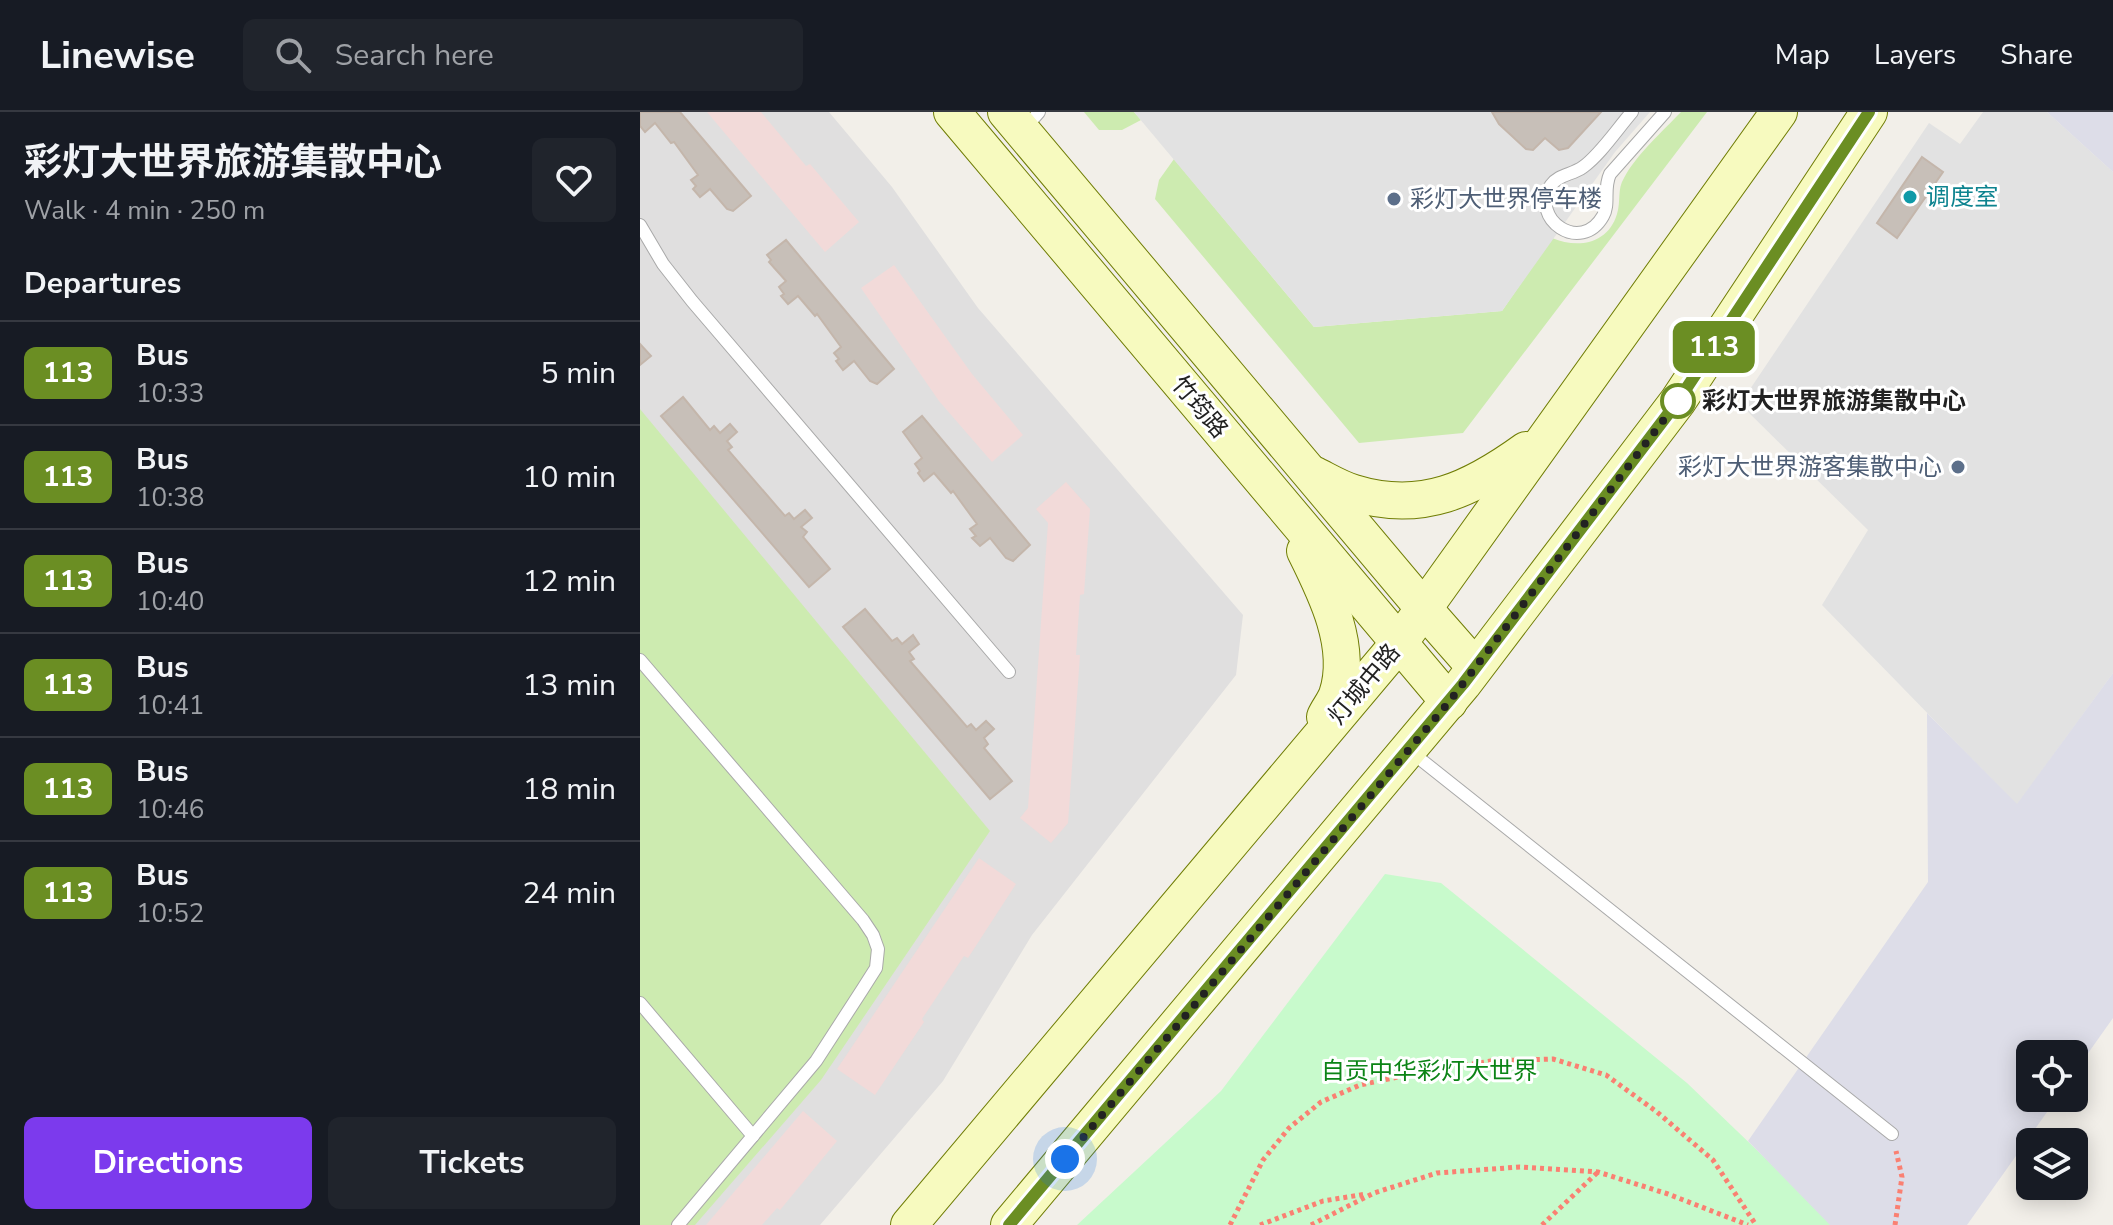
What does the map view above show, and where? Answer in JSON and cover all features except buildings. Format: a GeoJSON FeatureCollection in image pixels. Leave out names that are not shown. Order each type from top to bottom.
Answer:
{"type":"FeatureCollection","features":[{"type":"Feature","properties":{"kind":"main road","name":"竹筠路"},"geometry":{"type":"LineString","coordinates":[[952,112],[1449,702]]}},
{"type":"Feature","properties":{"kind":"main road","name":"灯城中路"},"geometry":{"type":"LineString","coordinates":[[909,1225],[1425,610],[1779,112]]}},
{"type":"Feature","properties":{"kind":"main road"},"geometry":{"type":"LineString","coordinates":[[1009,1225],[1449,702],[1678,401],[1869,112]]}},
{"type":"Feature","properties":{"kind":"main road","name":"竹筠路"},"geometry":{"type":"LineString","coordinates":[[1016,116],[1308,472],[1475,667]]}},
{"type":"Feature","properties":{"kind":"main road"},"geometry":{"type":"LineString","coordinates":[[1308,472],[1353,493],[1418,501],[1487,478],[1547,435]]}},
{"type":"Feature","properties":{"kind":"main road"},"geometry":{"type":"LineString","coordinates":[[1284,506],[1319,578],[1336,622],[1341,660],[1337,695],[1304,755]]}},
{"type":"Feature","properties":{"kind":"lane"},"geometry":{"type":"LineString","coordinates":[[1632,112],[1584,167],[1552,183],[1546,199],[1547,207],[1555,224],[1563,230],[1586,232],[1596,226],[1606,209],[1605,187],[1610,174],[1665,112]]}},
{"type":"Feature","properties":{"kind":"lane"},"geometry":{"type":"LineString","coordinates":[[640,225],[663,264],[692,301],[1009,672]]}},
{"type":"Feature","properties":{"kind":"lane"},"geometry":{"type":"LineString","coordinates":[[640,660],[863,920],[878,949],[876,968],[816,1061],[678,1225]]}},
{"type":"Feature","properties":{"kind":"lane"},"geometry":{"type":"LineString","coordinates":[[1409,750],[1892,1134]]}},
{"type":"Feature","properties":{"kind":"lane"},"geometry":{"type":"LineString","coordinates":[[640,1003],[753,1136]]}},
{"type":"Feature","properties":{"kind":"path"},"geometry":{"type":"LineString","coordinates":[[1230,1225],[1263,1160],[1289,1128],[1321,1102],[1360,1085],[1417,1073],[1491,1061],[1553,1059],[1606,1075],[1657,1112],[1713,1160],[1756,1225]]}},
{"type":"Feature","properties":{"kind":"path"},"geometry":{"type":"LineString","coordinates":[[1892,1134],[1902,1177],[1895,1225]]}},
{"type":"Feature","properties":{"kind":"path"},"geometry":{"type":"LineString","coordinates":[[1260,1225],[1323,1201],[1374,1193],[1437,1173],[1520,1167],[1598,1172],[1668,1194],[1748,1225]]}},
{"type":"Feature","properties":{"kind":"path"},"geometry":{"type":"LineString","coordinates":[[1542,1225],[1598,1172]]}},
{"type":"Feature","properties":{"kind":"path"},"geometry":{"type":"LineString","coordinates":[[1311,1225],[1374,1193]]}},
{"type":"Feature","properties":{"kind":"shaded area"},"geometry":{"type":"Polygon","coordinates":[[[640,112],[829,112],[892,187],[978,308],[1243,615],[1236,675],[1032,935],[943,1081],[820,1225],[640,1225],[640,112]]]}},
{"type":"Feature","properties":{"kind":"shaded area"},"geometry":{"type":"Polygon","coordinates":[[[707,112],[761,112],[859,222],[825,252],[707,112]]]}},
{"type":"Feature","properties":{"kind":"shaded area","name":"彩灯大世界停车楼"},"geometry":{"type":"Polygon","coordinates":[[[1134,112],[1650,112],[1615,152],[1502,311],[1314,327],[1134,112]]]}},
{"type":"Feature","properties":{"kind":"shaded area","name":"彩灯大世界游客集散中心"},"geometry":{"type":"Polygon","coordinates":[[[1983,112],[2047,112],[2113,172],[2113,673],[2017,805],[1822,605],[1868,530],[1740,404],[1929,123],[1960,144],[1983,112]]]}},
{"type":"Feature","properties":{"kind":"shaded area"},"geometry":{"type":"Polygon","coordinates":[[[2047,112],[2113,112],[2113,172],[2047,112]]]}},
{"type":"Feature","properties":{"kind":"shaded area"},"geometry":{"type":"Polygon","coordinates":[[[894,265],[972,374],[1023,435],[992,462],[939,401],[861,288],[894,265]]]}},
{"type":"Feature","properties":{"kind":"shaded area"},"geometry":{"type":"Polygon","coordinates":[[[1066,482],[1090,509],[1084,594],[1080,595],[1076,655],[1080,655],[1068,823],[1051,843],[1020,818],[1028,808],[1048,523],[1036,509],[1066,482]]]}},
{"type":"Feature","properties":{"kind":"shaded area"},"geometry":{"type":"Polygon","coordinates":[[[2113,673],[2113,1018],[2088,1053],[2088,1040],[2016,1040],[2016,1112],[2047,1112],[2036,1128],[2016,1128],[2016,1156],[1967,1225],[1830,1225],[1748,1141],[1928,882],[1927,713],[2017,804],[2113,673]]]}},
{"type":"Feature","properties":{"kind":"shaded area"},"geometry":{"type":"Polygon","coordinates":[[[979,858],[1016,884],[968,958],[964,956],[875,1095],[837,1069],[979,858]]]}},
{"type":"Feature","properties":{"kind":"shaded area"},"geometry":{"type":"Polygon","coordinates":[[[803,1111],[837,1141],[780,1210],[777,1208],[762,1225],[706,1225],[803,1111]]]}},
{"type":"Feature","properties":{"kind":"green space"},"geometry":{"type":"Polygon","coordinates":[[[1084,112],[1134,112],[1141,120],[1122,130],[1099,130],[1084,112]]]}},
{"type":"Feature","properties":{"kind":"green space"},"geometry":{"type":"Polygon","coordinates":[[[1681,112],[1707,112],[1463,433],[1359,443],[1155,199],[1159,180],[1174,159],[1314,327],[1502,311],[1552,238],[1582,243],[1607,232],[1617,214],[1622,182],[1629,169],[1681,112]]]}},
{"type":"Feature","properties":{"kind":"green space"},"geometry":{"type":"Polygon","coordinates":[[[640,409],[990,831],[821,1080],[695,1225],[640,1225],[640,409]]]}},
{"type":"Feature","properties":{"kind":"green space","name":"自贡中华彩灯大世界"},"geometry":{"type":"Polygon","coordinates":[[[1385,874],[1441,883],[1687,1083],[1835,1225],[1077,1225],[1221,1091],[1385,874]]]}},
{"type":"Feature","properties":{"kind":"bus line","name":"113"},"geometry":{"type":"LineString","coordinates":[[1009,1225],[1463,684],[1678,401],[1869,112]]}},
{"type":"Feature","properties":{"kind":"place","name":"调度室"},"geometry":{"type":"Point","coordinates":[1910,197]}},
{"type":"Feature","properties":{"kind":"place","name":"彩灯大世界停车楼"},"geometry":{"type":"Point","coordinates":[1394,199]}},
{"type":"Feature","properties":{"kind":"place","name":"彩灯大世界旅游集散中心"},"geometry":{"type":"Point","coordinates":[1678,401]}},
{"type":"Feature","properties":{"kind":"place","name":"彩灯大世界游客集散中心"},"geometry":{"type":"Point","coordinates":[1958,467]}},
{"type":"Feature","properties":{"kind":"route"},"geometry":{"type":"LineString","coordinates":[[1065,1159],[1449,702],[1678,401]]}}]}
